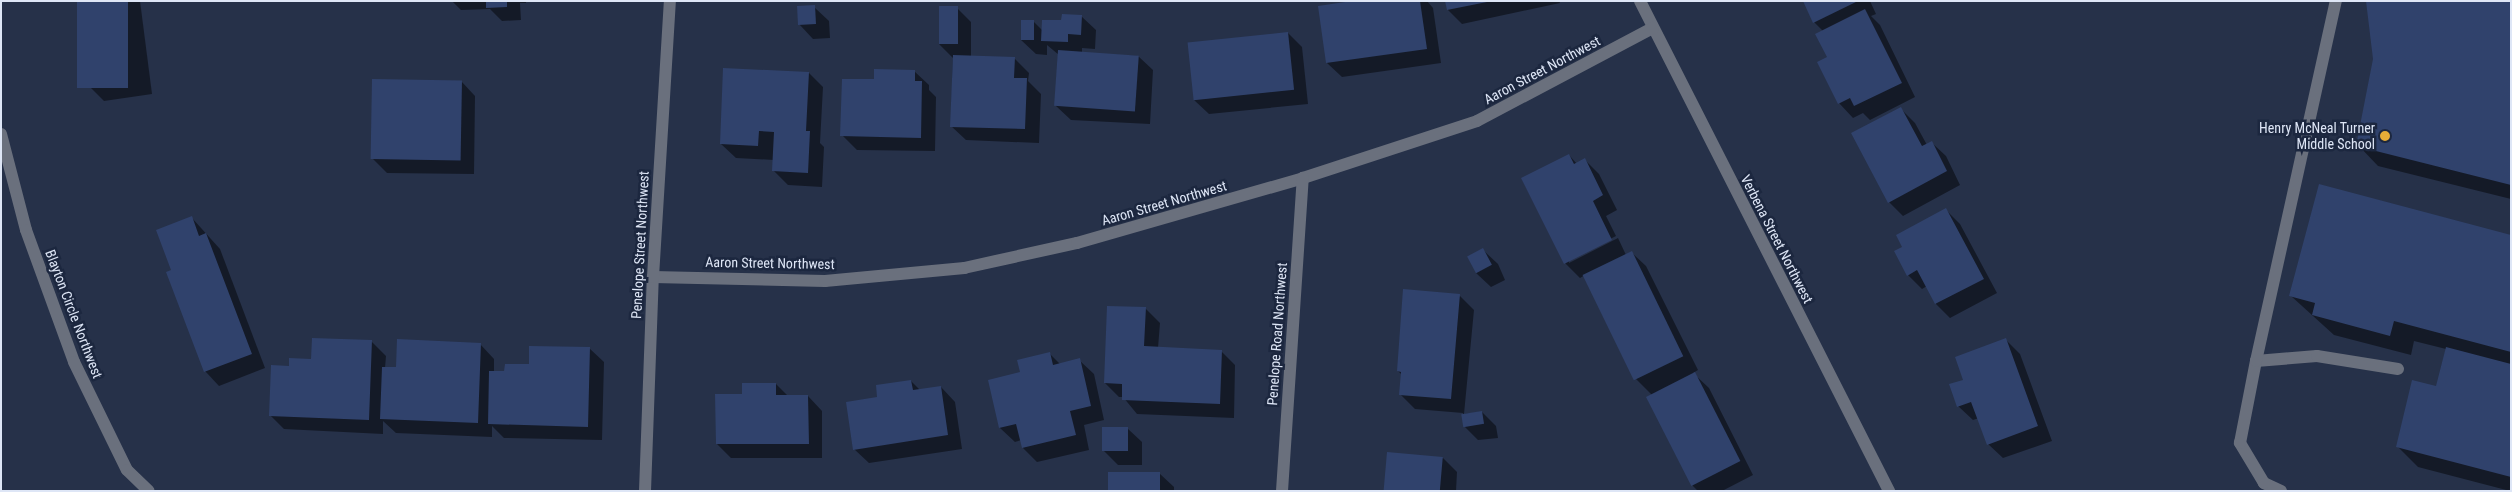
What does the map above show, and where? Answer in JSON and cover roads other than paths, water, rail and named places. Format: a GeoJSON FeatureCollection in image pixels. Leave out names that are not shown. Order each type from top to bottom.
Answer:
{"type":"FeatureCollection","features":[{"type":"Feature","properties":{"kind":"street","name":"Penelope Street Northwest"},"geometry":{"type":"LineString","coordinates":[[645,491],[653,277],[670,1]]}},
{"type":"Feature","properties":{"kind":"street","name":"Verbena Street Northwest"},"geometry":{"type":"LineString","coordinates":[[1640,1],[1888,491]]}},
{"type":"Feature","properties":{"kind":"street"},"geometry":{"type":"LineString","coordinates":[[2281,491],[2264,483],[2240,443],[2256,361],[2336,1]]}},
{"type":"Feature","properties":{"kind":"street","name":"Aaron Street Northwest"},"geometry":{"type":"LineString","coordinates":[[653,277],[825,280],[964,268],[1077,243],[1303,178],[1477,122],[1653,28]]}},
{"type":"Feature","properties":{"kind":"street","name":"Blayton Circle Northwest"},"geometry":{"type":"LineString","coordinates":[[1,134],[26,230],[74,362],[127,470],[148,491]]}},
{"type":"Feature","properties":{"kind":"street","name":"Penelope Road Northwest"},"geometry":{"type":"LineString","coordinates":[[1282,491],[1303,178]]}},
{"type":"Feature","properties":{"kind":"street"},"geometry":{"type":"LineString","coordinates":[[2256,361],[2318,356],[2398,369]]}},
{"type":"Feature","properties":{"kind":"place","name":"Henry McNeal Turner Middle School"},"geometry":{"type":"Point","coordinates":[2385,136]}}]}
